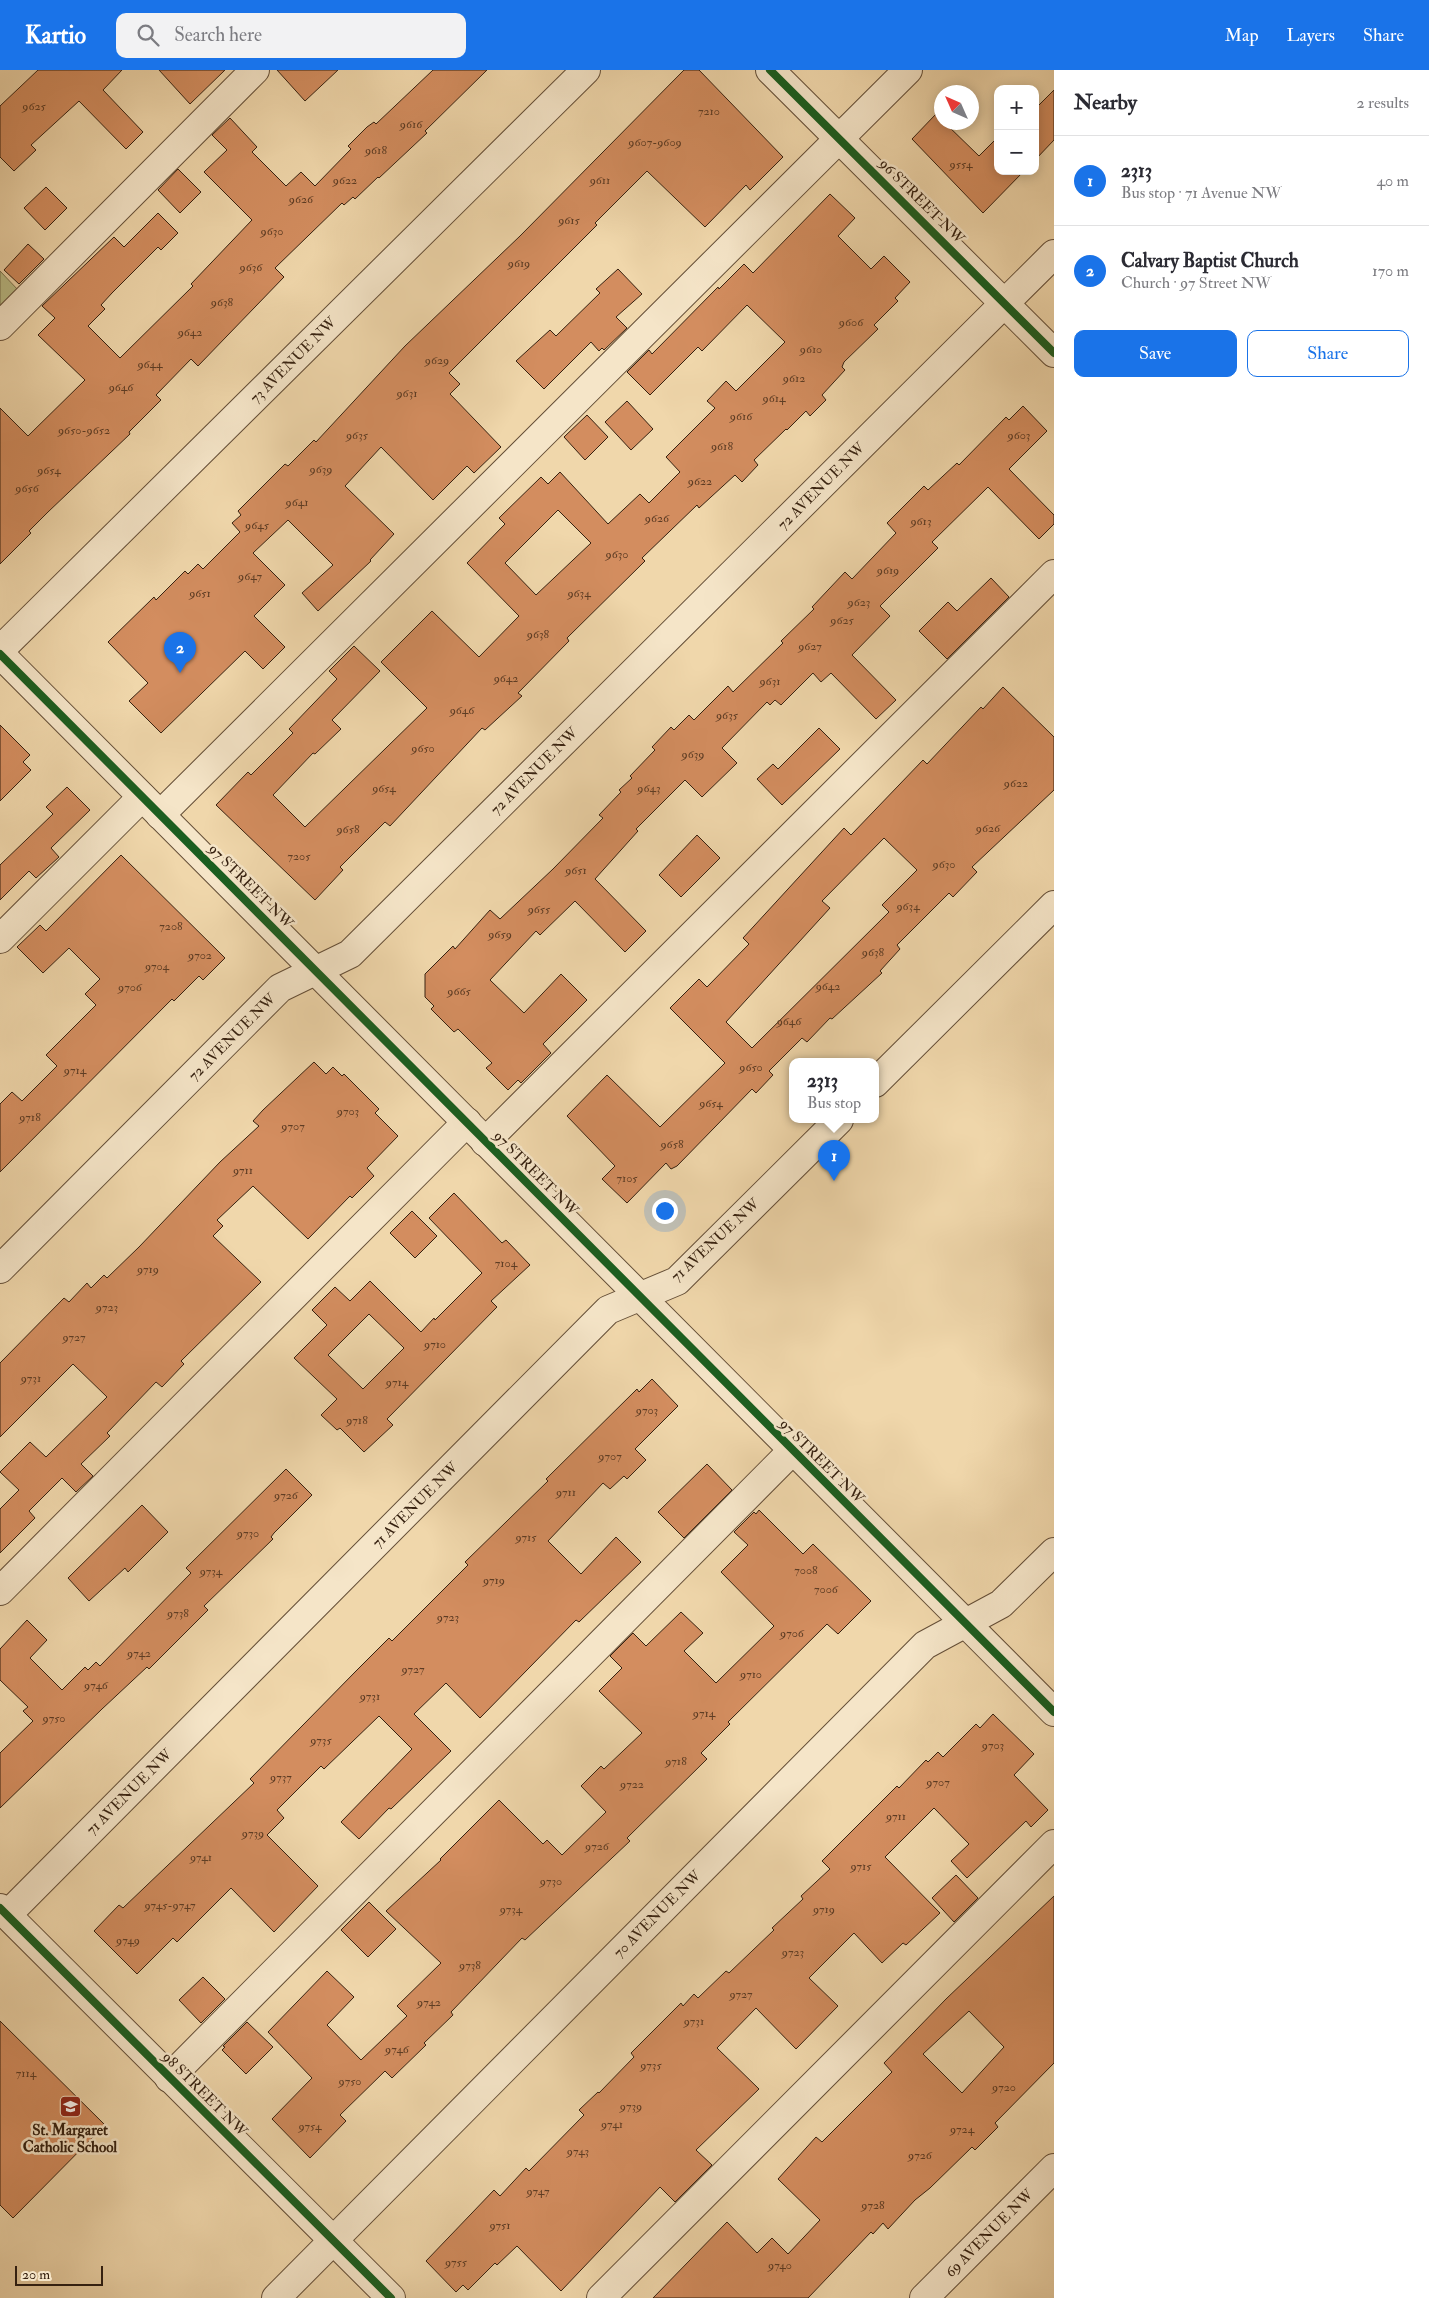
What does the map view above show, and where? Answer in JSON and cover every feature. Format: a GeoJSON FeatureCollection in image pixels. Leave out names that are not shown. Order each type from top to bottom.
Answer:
{"type":"FeatureCollection","features":[{"type":"Feature","properties":{"kind":"street"},"geometry":{"type":"LineString","coordinates":[[0,326],[255,70]]}},
{"type":"Feature","properties":{"kind":"street","name":"73 AVENUE NW"},"geometry":{"type":"LineString","coordinates":[[0,652],[586,70]]}},
{"type":"Feature","properties":{"kind":"street","name":"96 STREET NW"},"geometry":{"type":"LineString","coordinates":[[770,70],[1054,353]]}},
{"type":"Feature","properties":{"kind":"street"},"geometry":{"type":"LineString","coordinates":[[0,939],[151,806],[840,139],[908,70]]}},
{"type":"Feature","properties":{"kind":"street","name":"72 AVENUE NW"},"geometry":{"type":"LineString","coordinates":[[0,1269],[280,988],[350,954],[1054,254]]}},
{"type":"Feature","properties":{"kind":"street"},"geometry":{"type":"LineString","coordinates":[[485,1142],[1054,574]]}},
{"type":"Feature","properties":{"kind":"street","name":"97 STREET NW"},"geometry":{"type":"LineString","coordinates":[[0,652],[792,1451],[1054,1712]]}},
{"type":"Feature","properties":{"kind":"street"},"geometry":{"type":"LineString","coordinates":[[879,1079],[1054,905]]}},
{"type":"Feature","properties":{"kind":"street"},"geometry":{"type":"LineString","coordinates":[[0,1591],[467,1122]]}},
{"type":"Feature","properties":{"kind":"street","name":"71 AVENUE NW"},"geometry":{"type":"LineString","coordinates":[[4,1911],[608,1310],[677,1281],[836,1123]]}},
{"type":"Feature","properties":{"kind":"street"},"geometry":{"type":"LineString","coordinates":[[169,2078],[792,1451]]}},
{"type":"Feature","properties":{"kind":"street","name":"70 AVENUE NW"},"geometry":{"type":"LineString","coordinates":[[276,2298],[925,1645],[1001,1604],[1054,1552]]}},
{"type":"Feature","properties":{"kind":"street"},"geometry":{"type":"LineString","coordinates":[[601,2298],[1054,1844]]}},
{"type":"Feature","properties":{"kind":"street","name":"98 STREET NW"},"geometry":{"type":"LineString","coordinates":[[4,1911],[391,2298]]}},
{"type":"Feature","properties":{"kind":"street","name":"69 AVENUE NW"},"geometry":{"type":"LineString","coordinates":[[924,2298],[1054,2168]]}},
{"type":"Feature","properties":{"kind":"green space"},"geometry":{"type":"Polygon","coordinates":[[[0,271],[19,291],[0,310],[0,271]]]}},
{"type":"Feature","properties":{"kind":"building"},"geometry":{"type":"Polygon","coordinates":[[[38,70],[122,70],[103,90],[143,132],[126,149],[79,101],[31,145],[36,150],[14,171],[0,157],[0,106],[38,70]]]}},
{"type":"Feature","properties":{"kind":"building"},"geometry":{"type":"Polygon","coordinates":[[[159,70],[225,70],[190,104],[159,70]]]}},
{"type":"Feature","properties":{"kind":"building"},"geometry":{"type":"Polygon","coordinates":[[[277,70],[338,70],[305,101],[277,70]]]}},
{"type":"Feature","properties":{"kind":"building"},"geometry":{"type":"Polygon","coordinates":[[[433,70],[487,70],[425,131],[427,133],[379,178],[355,199],[353,197],[344,205],[342,203],[275,268],[284,277],[198,366],[191,359],[156,395],[161,400],[129,432],[130,434],[29,531],[31,533],[0,564],[0,408],[28,436],[85,380],[38,335],[55,318],[42,306],[114,237],[124,247],[158,213],[178,233],[161,250],[158,247],[112,293],[101,305],[105,309],[88,326],[120,358],[193,286],[191,284],[252,220],[204,172],[227,150],[212,135],[230,118],[257,147],[252,152],[286,186],[301,172],[315,186],[351,149],[348,146],[367,127],[374,122],[376,124],[433,70]]]}},
{"type":"Feature","properties":{"kind":"building"},"geometry":{"type":"Polygon","coordinates":[[[684,70],[699,70],[783,157],[750,190],[746,185],[705,227],[647,171],[595,223],[597,225],[449,373],[460,384],[450,394],[501,447],[474,473],[467,466],[433,500],[381,447],[345,486],[394,534],[371,561],[318,611],[302,593],[333,565],[288,520],[253,553],[285,585],[254,616],[285,647],[263,669],[245,651],[161,733],[129,701],[148,683],[108,642],[154,597],[156,600],[185,571],[188,574],[198,564],[203,569],[240,532],[232,523],[241,515],[238,511],[285,464],[288,466],[314,440],[316,442],[405,346],[520,236],[684,70]]]}},
{"type":"Feature","properties":{"kind":"building"},"geometry":{"type":"Polygon","coordinates":[[[1054,90],[1054,140],[1039,156],[1039,130],[1039,105],[1054,90]]]}},
{"type":"Feature","properties":{"kind":"building"},"geometry":{"type":"Polygon","coordinates":[[[934,116],[934,130],[952,130],[979,156],[994,141],[994,175],[1020,175],[983,213],[912,139],[934,116]]]}},
{"type":"Feature","properties":{"kind":"building"},"geometry":{"type":"Polygon","coordinates":[[[178,169],[201,192],[180,213],[158,190],[178,169]]]}},
{"type":"Feature","properties":{"kind":"building"},"geometry":{"type":"Polygon","coordinates":[[[46,187],[67,208],[45,230],[24,208],[46,187]]]}},
{"type":"Feature","properties":{"kind":"building"},"geometry":{"type":"Polygon","coordinates":[[[830,194],[855,218],[838,236],[871,269],[884,256],[910,282],[895,298],[898,301],[874,325],[878,329],[844,362],[842,367],[845,370],[822,395],[826,400],[810,416],[806,411],[754,460],[758,465],[742,482],[735,475],[699,508],[697,505],[642,558],[645,561],[567,638],[569,641],[518,693],[522,696],[485,730],[482,728],[390,826],[385,822],[340,867],[343,870],[315,900],[216,805],[248,772],[251,775],[293,733],[289,729],[337,679],[329,671],[354,646],[380,671],[332,720],[341,729],[315,754],[313,753],[273,795],[305,827],[427,708],[381,662],[432,611],[479,657],[519,616],[467,563],[505,524],[499,518],[541,477],[548,484],[560,472],[608,524],[640,494],[649,503],[680,472],[666,457],[715,408],[707,401],[726,381],[736,391],[785,342],[747,305],[702,351],[698,347],[650,395],[627,372],[649,350],[652,354],[718,287],[719,289],[744,264],[753,273],[830,194]],[[558,510],[505,563],[536,595],[591,543],[558,510]]]}},
{"type":"Feature","properties":{"kind":"building"},"geometry":{"type":"Polygon","coordinates":[[[28,244],[44,259],[19,284],[4,270],[28,244]]]}},
{"type":"Feature","properties":{"kind":"building"},"geometry":{"type":"Polygon","coordinates":[[[618,269],[642,294],[616,317],[627,328],[604,350],[602,348],[599,351],[591,342],[544,389],[516,361],[550,330],[556,336],[600,293],[596,289],[618,269]]]}},
{"type":"Feature","properties":{"kind":"building"},"geometry":{"type":"Polygon","coordinates":[[[627,401],[653,429],[631,450],[605,422],[627,401]]]}},
{"type":"Feature","properties":{"kind":"building"},"geometry":{"type":"Polygon","coordinates":[[[1023,406],[1047,431],[1009,469],[1054,515],[1054,524],[1039,539],[988,487],[932,542],[938,548],[880,606],[890,616],[852,655],[896,700],[876,719],[831,673],[821,682],[813,673],[781,705],[775,700],[770,705],[767,702],[722,748],[737,763],[702,797],[685,780],[636,829],[638,831],[595,879],[646,931],[625,952],[575,901],[540,935],[536,931],[490,980],[524,1013],[561,974],[587,1000],[543,1044],[551,1053],[521,1083],[518,1080],[508,1090],[486,1068],[492,1063],[458,1029],[454,1032],[431,1009],[434,1006],[425,997],[425,974],[453,946],[455,949],[490,910],[500,919],[553,869],[603,818],[599,815],[621,792],[619,790],[632,778],[630,776],[655,750],[652,747],[671,727],[674,730],[689,715],[694,720],[728,686],[733,692],[783,643],[781,641],[814,609],[812,607],[845,572],[852,579],[896,533],[887,523],[924,486],[928,490],[957,463],[959,465],[1006,417],[1009,420],[1023,406]]]}},
{"type":"Feature","properties":{"kind":"building"},"geometry":{"type":"Polygon","coordinates":[[[587,415],[608,437],[585,460],[564,437],[587,415]]]}},
{"type":"Feature","properties":{"kind":"building"},"geometry":{"type":"Polygon","coordinates":[[[991,578],[1009,597],[947,659],[919,631],[948,602],[957,611],[991,578]]]}},
{"type":"Feature","properties":{"kind":"building"},"geometry":{"type":"Polygon","coordinates":[[[1003,687],[1054,737],[1054,790],[972,867],[977,872],[953,897],[949,893],[897,945],[900,949],[880,971],[882,973],[832,1019],[830,1018],[807,1042],[802,1038],[769,1071],[773,1075],[756,1093],[752,1089],[677,1166],[671,1169],[666,1163],[627,1203],[602,1179],[615,1166],[567,1116],[607,1075],[660,1127],[725,1063],[670,1008],[699,979],[707,987],[749,944],[743,938],[844,828],[851,835],[923,760],[927,764],[981,707],[983,709],[1003,687]],[[884,838],[822,901],[830,908],[726,1022],[752,1048],[889,912],[882,905],[917,870],[884,838]]]}},
{"type":"Feature","properties":{"kind":"building"},"geometry":{"type":"Polygon","coordinates":[[[0,725],[30,755],[23,762],[31,770],[0,801],[0,725]]]}},
{"type":"Feature","properties":{"kind":"building"},"geometry":{"type":"Polygon","coordinates":[[[819,728],[840,749],[782,805],[757,779],[773,764],[778,769],[819,728]]]}},
{"type":"Feature","properties":{"kind":"building"},"geometry":{"type":"Polygon","coordinates":[[[67,787],[90,810],[51,848],[59,857],[36,878],[29,871],[0,900],[0,865],[53,814],[46,807],[67,787]]]}},
{"type":"Feature","properties":{"kind":"building"},"geometry":{"type":"Polygon","coordinates":[[[697,835],[720,858],[681,897],[659,875],[697,835]]]}},
{"type":"Feature","properties":{"kind":"building"},"geometry":{"type":"Polygon","coordinates":[[[121,855],[225,958],[203,980],[199,976],[174,1001],[172,999],[0,1172],[0,1104],[12,1092],[22,1101],[57,1066],[46,1055],[96,1005],[85,994],[100,979],[69,948],[43,973],[17,947],[40,925],[46,931],[121,855]]]}},
{"type":"Feature","properties":{"kind":"building"},"geometry":{"type":"Polygon","coordinates":[[[314,1062],[326,1074],[333,1067],[342,1076],[344,1074],[379,1109],[375,1113],[398,1136],[367,1168],[374,1176],[352,1198],[350,1196],[308,1239],[253,1186],[217,1220],[223,1226],[213,1236],[261,1282],[181,1361],[184,1364],[162,1387],[156,1382],[107,1433],[110,1436],[81,1464],[93,1476],[76,1492],[62,1478],[29,1511],[35,1518],[0,1553],[0,1509],[19,1490],[0,1472],[30,1442],[46,1457],[107,1397],[73,1364],[0,1437],[0,1363],[64,1298],[69,1302],[87,1283],[91,1288],[104,1275],[107,1278],[220,1162],[259,1126],[253,1121],[314,1062]]]}},
{"type":"Feature","properties":{"kind":"building"},"geometry":{"type":"Polygon","coordinates":[[[454,1193],[502,1243],[506,1240],[530,1265],[491,1301],[497,1307],[387,1419],[393,1425],[364,1452],[340,1428],[337,1430],[321,1415],[337,1399],[294,1358],[327,1325],[312,1310],[335,1287],[350,1301],[370,1281],[421,1332],[482,1273],[429,1218],[454,1193]],[[369,1314],[328,1355],[363,1389],[404,1348],[369,1314]]]}},
{"type":"Feature","properties":{"kind":"building"},"geometry":{"type":"Polygon","coordinates":[[[412,1211],[437,1236],[415,1258],[390,1233],[412,1211]]]}},
{"type":"Feature","properties":{"kind":"building"},"geometry":{"type":"Polygon","coordinates":[[[652,1379],[678,1406],[635,1449],[646,1460],[627,1479],[624,1476],[610,1489],[603,1483],[548,1541],[581,1574],[616,1537],[641,1562],[579,1622],[576,1620],[480,1718],[446,1683],[414,1714],[451,1751],[391,1809],[389,1808],[359,1839],[341,1822],[412,1749],[379,1716],[324,1769],[321,1766],[277,1810],[284,1818],[267,1835],[318,1886],[274,1932],[231,1888],[177,1942],[173,1938],[137,1974],[94,1931],[119,1905],[123,1908],[254,1783],[250,1779],[356,1671],[389,1638],[392,1641],[468,1565],[465,1562],[548,1481],[546,1479],[637,1389],[639,1392],[652,1379]]]}},
{"type":"Feature","properties":{"kind":"building"},"geometry":{"type":"Polygon","coordinates":[[[707,1464],[732,1490],[684,1538],[658,1512],[707,1464]]]}},
{"type":"Feature","properties":{"kind":"building"},"geometry":{"type":"Polygon","coordinates":[[[286,1469],[312,1495],[274,1533],[271,1537],[273,1539],[204,1606],[208,1610],[149,1669],[147,1667],[0,1808],[0,1753],[33,1721],[23,1711],[28,1707],[0,1680],[0,1649],[27,1620],[47,1640],[30,1658],[62,1690],[85,1667],[88,1670],[96,1662],[100,1666],[191,1573],[186,1568],[286,1469]]]}},
{"type":"Feature","properties":{"kind":"building"},"geometry":{"type":"Polygon","coordinates":[[[142,1505],[168,1532],[128,1572],[125,1568],[89,1601],[68,1578],[142,1505]]]}},
{"type":"Feature","properties":{"kind":"building"},"geometry":{"type":"Polygon","coordinates":[[[759,1510],[803,1554],[813,1544],[871,1601],[838,1634],[827,1624],[728,1722],[730,1724],[701,1753],[707,1759],[627,1838],[630,1841],[525,1940],[522,1938],[451,2012],[453,2015],[424,2043],[426,2045],[392,2078],[385,2071],[340,2115],[346,2121],[310,2158],[272,2119],[312,2078],[268,2032],[327,1971],[354,1997],[327,2025],[361,2060],[407,2016],[397,2006],[441,1963],[386,1911],[441,1860],[499,1800],[543,1844],[547,1840],[562,1855],[606,1812],[581,1786],[601,1766],[604,1769],[642,1733],[599,1691],[622,1668],[610,1656],[633,1633],[646,1646],[681,1612],[703,1633],[684,1651],[716,1683],[774,1626],[721,1572],[748,1545],[734,1532],[754,1512],[756,1514],[759,1510]]]}},
{"type":"Feature","properties":{"kind":"building"},"geometry":{"type":"Polygon","coordinates":[[[993,1714],[1034,1754],[1014,1775],[1048,1810],[1031,1827],[1026,1821],[967,1878],[951,1861],[969,1844],[934,1808],[885,1857],[940,1913],[906,1945],[903,1943],[882,1963],[854,1933],[809,1978],[838,2006],[796,2049],[756,2008],[717,2048],[759,2089],[696,2150],[712,2165],[675,2202],[660,2187],[561,2291],[517,2246],[497,2265],[495,2263],[468,2290],[463,2285],[456,2292],[426,2261],[494,2190],[500,2196],[526,2168],[529,2171],[584,2115],[579,2110],[599,2093],[634,2057],[631,2053],[681,2003],[683,2006],[694,1994],[698,1998],[726,1971],[729,1973],[774,1930],[772,1928],[803,1899],[801,1896],[830,1869],[822,1861],[897,1786],[899,1788],[926,1760],[928,1762],[938,1752],[943,1757],[976,1724],[980,1728],[993,1714]]]}},
{"type":"Feature","properties":{"kind":"building"},"geometry":{"type":"Polygon","coordinates":[[[956,1875],[978,1898],[954,1922],[932,1898],[956,1875]]]}},
{"type":"Feature","properties":{"kind":"building"},"geometry":{"type":"Polygon","coordinates":[[[1054,1896],[1054,2063],[995,2123],[998,2127],[975,2150],[972,2147],[915,2200],[888,2229],[883,2223],[873,2234],[871,2232],[808,2298],[653,2298],[727,2222],[757,2253],[772,2238],[788,2254],[820,2220],[778,2179],[816,2137],[822,2142],[892,2072],[884,2063],[946,1999],[1054,1896]],[[969,2011],[923,2054],[962,2093],[1004,2047],[969,2011]]]}},
{"type":"Feature","properties":{"kind":"building"},"geometry":{"type":"Polygon","coordinates":[[[369,1902],[396,1929],[368,1957],[341,1930],[369,1902]]]}},
{"type":"Feature","properties":{"kind":"building"},"geometry":{"type":"Polygon","coordinates":[[[203,1977],[225,1999],[201,2023],[179,2000],[203,1977]]]}},
{"type":"Feature","properties":{"kind":"building"},"geometry":{"type":"Polygon","coordinates":[[[0,2021],[105,2125],[13,2218],[0,2205],[0,2021]]]}},
{"type":"Feature","properties":{"kind":"building"},"geometry":{"type":"Polygon","coordinates":[[[247,2022],[273,2047],[246,2074],[222,2050],[225,2047],[223,2046],[247,2022]]]}},
{"type":"Feature","properties":{"kind":"cycle path"},"geometry":{"type":"LineString","coordinates":[[770,70],[1054,353]]}},
{"type":"Feature","properties":{"kind":"cycle path"},"geometry":{"type":"LineString","coordinates":[[0,654],[1054,1712]]}},
{"type":"Feature","properties":{"kind":"cycle path"},"geometry":{"type":"LineString","coordinates":[[0,1908],[391,2298]]}},
{"type":"Feature","properties":{"kind":"place","name":"Calvary Baptist Church"},"geometry":{"type":"Point","coordinates":[180,673]}},
{"type":"Feature","properties":{"kind":"place","name":"2313"},"geometry":{"type":"Point","coordinates":[834,1181]}},
{"type":"Feature","properties":{"kind":"place","name":"St. Margaret Catholic School"},"geometry":{"type":"Point","coordinates":[70,2107]}}]}
